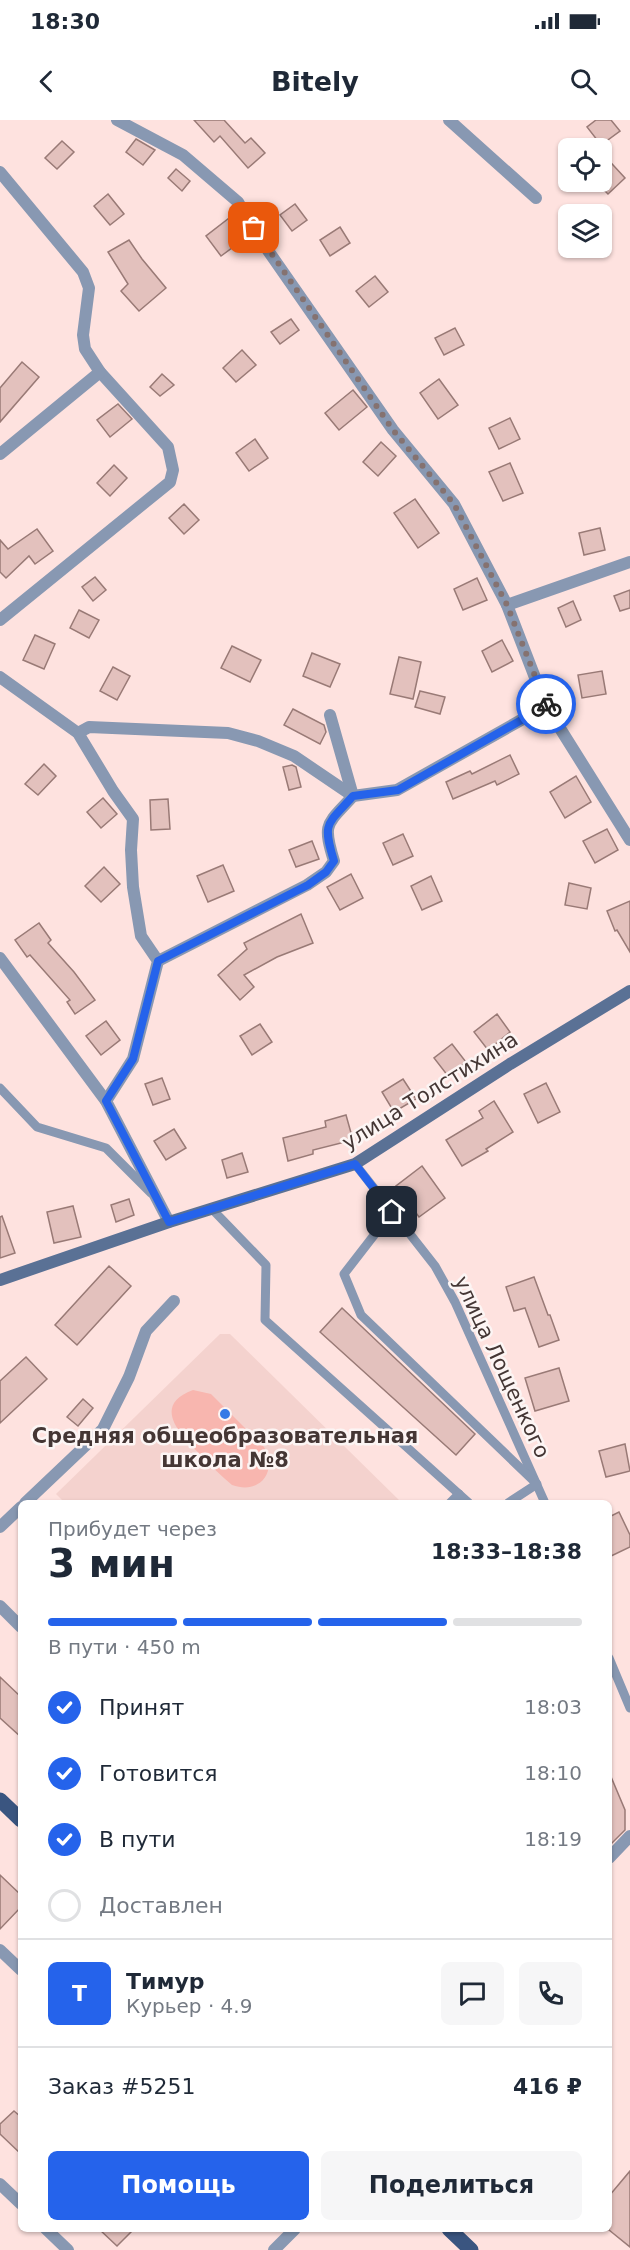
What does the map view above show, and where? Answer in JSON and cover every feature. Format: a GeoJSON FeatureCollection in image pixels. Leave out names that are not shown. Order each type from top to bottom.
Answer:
{"type":"FeatureCollection","features":[{"type":"Feature","properties":{"kind":"main road"},"geometry":{"type":"LineString","coordinates":[[0,1800],[18,1817]]}},
{"type":"Feature","properties":{"kind":"main road"},"geometry":{"type":"LineString","coordinates":[[452,2232],[471,2250]]}},
{"type":"Feature","properties":{"kind":"street"},"geometry":{"type":"LineString","coordinates":[[117,120],[183,155],[238,202],[393,430],[454,504],[507,605],[546,706],[630,840]]}},
{"type":"Feature","properties":{"kind":"street"},"geometry":{"type":"LineString","coordinates":[[449,120],[536,198]]}},
{"type":"Feature","properties":{"kind":"street"},"geometry":{"type":"LineString","coordinates":[[0,172],[83,272],[89,288],[83,335],[85,349],[99,372],[168,447],[172,470],[170,482],[0,620]]}},
{"type":"Feature","properties":{"kind":"street"},"geometry":{"type":"LineString","coordinates":[[0,454],[99,372]]}},
{"type":"Feature","properties":{"kind":"street"},"geometry":{"type":"LineString","coordinates":[[507,605],[630,562]]}},
{"type":"Feature","properties":{"kind":"street"},"geometry":{"type":"LineString","coordinates":[[0,677],[78,733],[133,819],[131,850],[134,897],[141,936],[158,961],[133,1059],[106,1101]]}},
{"type":"Feature","properties":{"kind":"street"},"geometry":{"type":"LineString","coordinates":[[78,733],[89,728],[228,733],[258,741],[294,756],[353,796],[398,790],[546,706]]}},
{"type":"Feature","properties":{"kind":"street"},"geometry":{"type":"LineString","coordinates":[[330,715],[353,796]]}},
{"type":"Feature","properties":{"kind":"street"},"geometry":{"type":"LineString","coordinates":[[158,961],[308,885],[326,872],[334,861],[327,836],[327,827],[353,796]]}},
{"type":"Feature","properties":{"kind":"street"},"geometry":{"type":"LineString","coordinates":[[0,958],[106,1101],[169,1222]]}},
{"type":"Feature","properties":{"kind":"street","name":"улица Толстихина"},"geometry":{"type":"LineString","coordinates":[[0,1280],[211,1208],[355,1164],[510,1064],[630,991]]}},
{"type":"Feature","properties":{"kind":"street"},"geometry":{"type":"LineString","coordinates":[[28,1500],[103,1429],[129,1377],[146,1331],[174,1301]]}},
{"type":"Feature","properties":{"kind":"street"},"geometry":{"type":"LineString","coordinates":[[0,1527],[18,1510]]}},
{"type":"Feature","properties":{"kind":"street"},"geometry":{"type":"LineString","coordinates":[[0,1606],[18,1625]]}},
{"type":"Feature","properties":{"kind":"street"},"geometry":{"type":"LineString","coordinates":[[612,1855],[628,1841]]}},
{"type":"Feature","properties":{"kind":"street"},"geometry":{"type":"LineString","coordinates":[[0,1950],[18,1967]]}},
{"type":"Feature","properties":{"kind":"street"},"geometry":{"type":"LineString","coordinates":[[0,2184],[18,2201]]}},
{"type":"Feature","properties":{"kind":"street"},"geometry":{"type":"LineString","coordinates":[[49,2232],[68,2250]]}},
{"type":"Feature","properties":{"kind":"street"},"geometry":{"type":"LineString","coordinates":[[274,2250],[292,2232]]}},
{"type":"Feature","properties":{"kind":"lane"},"geometry":{"type":"LineString","coordinates":[[0,1088],[37,1127],[106,1149],[157,1199]]}},
{"type":"Feature","properties":{"kind":"lane","name":"улица Лощенкого"},"geometry":{"type":"LineString","coordinates":[[355,1164],[435,1266],[455,1302],[544,1500]]}},
{"type":"Feature","properties":{"kind":"lane"},"geometry":{"type":"LineString","coordinates":[[211,1208],[267,1265],[265,1320],[466,1500]]}},
{"type":"Feature","properties":{"kind":"lane"},"geometry":{"type":"LineString","coordinates":[[392,1212],[344,1274],[361,1315],[537,1484],[513,1500]]}},
{"type":"Feature","properties":{"kind":"lane"},"geometry":{"type":"LineString","coordinates":[[453,1500],[459,1494]]}},
{"type":"Feature","properties":{"kind":"lane"},"geometry":{"type":"LineString","coordinates":[[612,1665],[630,1708]]}},
{"type":"Feature","properties":{"kind":"shaded area","name":"Средняя общеобразовательная школа №8"},"geometry":{"type":"Polygon","coordinates":[[[220,1334],[230,1334],[399,1500],[62,1500],[56,1494],[220,1334]]]}},
{"type":"Feature","properties":{"kind":"shaded area"},"geometry":{"type":"Polygon","coordinates":[[[193,1390],[211,1394],[264,1447],[269,1465],[264,1479],[258,1484],[251,1487],[232,1485],[179,1430],[172,1413],[173,1404],[193,1390]]]}},
{"type":"Feature","properties":{"kind":"building"},"geometry":{"type":"Polygon","coordinates":[[[194,120],[224,120],[245,143],[251,138],[265,153],[248,168],[220,136],[214,142],[194,120]]]}},
{"type":"Feature","properties":{"kind":"building"},"geometry":{"type":"Polygon","coordinates":[[[596,120],[611,120],[620,131],[610,138],[596,138],[587,127],[596,120]]]}},
{"type":"Feature","properties":{"kind":"building"},"geometry":{"type":"Polygon","coordinates":[[[136,139],[155,150],[143,165],[126,152],[136,139]]]}},
{"type":"Feature","properties":{"kind":"building"},"geometry":{"type":"Polygon","coordinates":[[[62,141],[74,152],[57,169],[45,158],[62,141]]]}},
{"type":"Feature","properties":{"kind":"building"},"geometry":{"type":"Polygon","coordinates":[[[612,164],[625,178],[612,190],[612,164]]]}},
{"type":"Feature","properties":{"kind":"building"},"geometry":{"type":"Polygon","coordinates":[[[176,169],[190,181],[182,191],[168,178],[176,169]]]}},
{"type":"Feature","properties":{"kind":"building"},"geometry":{"type":"Polygon","coordinates":[[[108,194],[124,214],[110,225],[94,206],[108,194]]]}},
{"type":"Feature","properties":{"kind":"building"},"geometry":{"type":"Polygon","coordinates":[[[295,204],[307,220],[292,231],[280,215],[295,204]]]}},
{"type":"Feature","properties":{"kind":"building"},"geometry":{"type":"Polygon","coordinates":[[[233,215],[248,236],[221,256],[206,236],[233,215]]]}},
{"type":"Feature","properties":{"kind":"building"},"geometry":{"type":"Polygon","coordinates":[[[340,227],[350,243],[330,256],[320,240],[340,227]]]}},
{"type":"Feature","properties":{"kind":"building"},"geometry":{"type":"Polygon","coordinates":[[[129,240],[166,288],[139,311],[121,291],[128,284],[108,252],[129,240]]]}},
{"type":"Feature","properties":{"kind":"building"},"geometry":{"type":"Polygon","coordinates":[[[375,276],[388,292],[369,307],[356,291],[375,276]]]}},
{"type":"Feature","properties":{"kind":"building"},"geometry":{"type":"Polygon","coordinates":[[[291,319],[299,330],[280,344],[271,332],[291,319]]]}},
{"type":"Feature","properties":{"kind":"building"},"geometry":{"type":"Polygon","coordinates":[[[455,328],[464,345],[444,355],[435,338],[455,328]]]}},
{"type":"Feature","properties":{"kind":"building"},"geometry":{"type":"Polygon","coordinates":[[[242,350],[256,365],[236,382],[223,368],[242,350]]]}},
{"type":"Feature","properties":{"kind":"building"},"geometry":{"type":"Polygon","coordinates":[[[22,362],[39,377],[0,422],[0,388],[22,362]]]}},
{"type":"Feature","properties":{"kind":"building"},"geometry":{"type":"Polygon","coordinates":[[[162,374],[174,385],[160,396],[150,387],[162,374]]]}},
{"type":"Feature","properties":{"kind":"building"},"geometry":{"type":"Polygon","coordinates":[[[439,379],[458,405],[438,419],[420,393],[439,379]]]}},
{"type":"Feature","properties":{"kind":"building"},"geometry":{"type":"Polygon","coordinates":[[[353,390],[367,407],[339,430],[325,413],[353,390]]]}},
{"type":"Feature","properties":{"kind":"building"},"geometry":{"type":"Polygon","coordinates":[[[118,404],[132,419],[110,437],[97,420],[118,404]]]}},
{"type":"Feature","properties":{"kind":"building"},"geometry":{"type":"Polygon","coordinates":[[[510,418],[520,439],[499,449],[489,428],[510,418]]]}},
{"type":"Feature","properties":{"kind":"building"},"geometry":{"type":"Polygon","coordinates":[[[255,439],[268,458],[249,471],[236,453],[255,439]]]}},
{"type":"Feature","properties":{"kind":"building"},"geometry":{"type":"Polygon","coordinates":[[[381,442],[396,456],[378,476],[363,462],[381,442]]]}},
{"type":"Feature","properties":{"kind":"building"},"geometry":{"type":"Polygon","coordinates":[[[510,463],[523,493],[503,501],[489,472],[510,463]]]}},
{"type":"Feature","properties":{"kind":"building"},"geometry":{"type":"Polygon","coordinates":[[[114,465],[127,478],[110,496],[97,483],[114,465]]]}},
{"type":"Feature","properties":{"kind":"building"},"geometry":{"type":"Polygon","coordinates":[[[415,499],[439,533],[418,548],[394,513],[415,499]]]}},
{"type":"Feature","properties":{"kind":"building"},"geometry":{"type":"Polygon","coordinates":[[[184,504],[199,520],[184,534],[169,518],[184,504]]]}},
{"type":"Feature","properties":{"kind":"building"},"geometry":{"type":"Polygon","coordinates":[[[600,528],[605,550],[584,555],[579,533],[600,528]]]}},
{"type":"Feature","properties":{"kind":"building"},"geometry":{"type":"Polygon","coordinates":[[[37,529],[53,551],[35,564],[29,556],[6,578],[0,572],[0,540],[8,549],[37,529]]]}},
{"type":"Feature","properties":{"kind":"building"},"geometry":{"type":"Polygon","coordinates":[[[95,577],[106,590],[93,601],[82,587],[95,577]]]}},
{"type":"Feature","properties":{"kind":"building"},"geometry":{"type":"Polygon","coordinates":[[[477,578],[487,600],[463,610],[454,589],[477,578]]]}},
{"type":"Feature","properties":{"kind":"building"},"geometry":{"type":"Polygon","coordinates":[[[630,590],[630,608],[620,611],[614,596],[630,590]]]}},
{"type":"Feature","properties":{"kind":"building"},"geometry":{"type":"Polygon","coordinates":[[[573,601],[581,620],[566,627],[558,608],[573,601]]]}},
{"type":"Feature","properties":{"kind":"building"},"geometry":{"type":"Polygon","coordinates":[[[79,610],[99,620],[89,638],[70,628],[79,610]]]}},
{"type":"Feature","properties":{"kind":"building"},"geometry":{"type":"Polygon","coordinates":[[[35,635],[55,644],[44,669],[23,660],[35,635]]]}},
{"type":"Feature","properties":{"kind":"building"},"geometry":{"type":"Polygon","coordinates":[[[502,640],[513,661],[492,672],[482,651],[502,640]]]}},
{"type":"Feature","properties":{"kind":"building"},"geometry":{"type":"Polygon","coordinates":[[[232,646],[261,660],[250,682],[221,668],[232,646]]]}},
{"type":"Feature","properties":{"kind":"building"},"geometry":{"type":"Polygon","coordinates":[[[312,653],[340,664],[330,687],[303,676],[312,653]]]}},
{"type":"Feature","properties":{"kind":"building"},"geometry":{"type":"Polygon","coordinates":[[[399,657],[421,662],[413,699],[390,694],[399,657]]]}},
{"type":"Feature","properties":{"kind":"building"},"geometry":{"type":"Polygon","coordinates":[[[113,667],[130,676],[117,700],[100,691],[113,667]]]}},
{"type":"Feature","properties":{"kind":"building"},"geometry":{"type":"Polygon","coordinates":[[[602,671],[606,694],[582,698],[578,675],[602,671]]]}},
{"type":"Feature","properties":{"kind":"building"},"geometry":{"type":"Polygon","coordinates":[[[420,691],[445,697],[440,714],[415,707],[420,691]]]}},
{"type":"Feature","properties":{"kind":"building"},"geometry":{"type":"Polygon","coordinates":[[[293,709],[324,725],[326,732],[320,744],[284,725],[293,709]]]}},
{"type":"Feature","properties":{"kind":"building"},"geometry":{"type":"Polygon","coordinates":[[[510,755],[519,774],[497,785],[495,781],[453,799],[446,782],[470,771],[472,774],[510,755]]]}},
{"type":"Feature","properties":{"kind":"building"},"geometry":{"type":"Polygon","coordinates":[[[44,764],[56,776],[38,795],[25,784],[44,764]]]}},
{"type":"Feature","properties":{"kind":"building"},"geometry":{"type":"Polygon","coordinates":[[[292,765],[296,767],[301,787],[289,790],[283,767],[292,765]]]}},
{"type":"Feature","properties":{"kind":"building"},"geometry":{"type":"Polygon","coordinates":[[[576,776],[591,802],[565,818],[550,792],[576,776]]]}},
{"type":"Feature","properties":{"kind":"building"},"geometry":{"type":"Polygon","coordinates":[[[103,798],[117,814],[101,828],[87,812],[103,798]]]}},
{"type":"Feature","properties":{"kind":"building"},"geometry":{"type":"Polygon","coordinates":[[[168,799],[170,829],[151,830],[150,800],[168,799]]]}},
{"type":"Feature","properties":{"kind":"building"},"geometry":{"type":"Polygon","coordinates":[[[607,829],[618,850],[595,863],[583,841],[607,829]]]}},
{"type":"Feature","properties":{"kind":"building"},"geometry":{"type":"Polygon","coordinates":[[[403,834],[413,856],[393,865],[383,843],[403,834]]]}},
{"type":"Feature","properties":{"kind":"building"},"geometry":{"type":"Polygon","coordinates":[[[312,841],[319,859],[296,867],[289,850],[312,841]]]}},
{"type":"Feature","properties":{"kind":"building"},"geometry":{"type":"Polygon","coordinates":[[[223,865],[234,891],[208,902],[197,876],[223,865]]]}},
{"type":"Feature","properties":{"kind":"building"},"geometry":{"type":"Polygon","coordinates":[[[104,867],[120,884],[101,902],[85,886],[104,867]]]}},
{"type":"Feature","properties":{"kind":"building"},"geometry":{"type":"Polygon","coordinates":[[[351,874],[363,898],[340,910],[327,887],[351,874]]]}},
{"type":"Feature","properties":{"kind":"building"},"geometry":{"type":"Polygon","coordinates":[[[431,876],[442,901],[422,910],[411,886],[431,876]]]}},
{"type":"Feature","properties":{"kind":"building"},"geometry":{"type":"Polygon","coordinates":[[[569,883],[591,888],[587,909],[565,905],[569,883]]]}},
{"type":"Feature","properties":{"kind":"building"},"geometry":{"type":"Polygon","coordinates":[[[630,901],[630,952],[617,930],[615,931],[607,911],[630,901]]]}},
{"type":"Feature","properties":{"kind":"building"},"geometry":{"type":"Polygon","coordinates":[[[301,914],[313,943],[277,957],[244,975],[254,987],[240,1000],[218,975],[247,949],[244,943],[301,914]]]}},
{"type":"Feature","properties":{"kind":"building"},"geometry":{"type":"Polygon","coordinates":[[[39,923],[51,940],[48,943],[95,1000],[75,1014],[67,1002],[70,1000],[30,955],[27,957],[15,940],[39,923]]]}},
{"type":"Feature","properties":{"kind":"building"},"geometry":{"type":"Polygon","coordinates":[[[497,1014],[510,1032],[488,1050],[474,1032],[497,1014]]]}},
{"type":"Feature","properties":{"kind":"building"},"geometry":{"type":"Polygon","coordinates":[[[106,1021],[120,1040],[101,1055],[86,1036],[106,1021]]]}},
{"type":"Feature","properties":{"kind":"building"},"geometry":{"type":"Polygon","coordinates":[[[260,1024],[272,1042],[252,1055],[240,1036],[260,1024]]]}},
{"type":"Feature","properties":{"kind":"building"},"geometry":{"type":"Polygon","coordinates":[[[452,1044],[466,1062],[448,1076],[434,1058],[452,1044]]]}},
{"type":"Feature","properties":{"kind":"building"},"geometry":{"type":"Polygon","coordinates":[[[162,1078],[170,1099],[153,1105],[145,1084],[162,1078]]]}},
{"type":"Feature","properties":{"kind":"building"},"geometry":{"type":"Polygon","coordinates":[[[403,1079],[416,1099],[394,1112],[382,1092],[403,1079]]]}},
{"type":"Feature","properties":{"kind":"building"},"geometry":{"type":"Polygon","coordinates":[[[546,1083],[560,1112],[538,1123],[524,1094],[546,1083]]]}},
{"type":"Feature","properties":{"kind":"building"},"geometry":{"type":"Polygon","coordinates":[[[494,1101],[513,1132],[486,1149],[488,1151],[462,1166],[446,1140],[483,1118],[479,1111],[494,1101]]]}},
{"type":"Feature","properties":{"kind":"building"},"geometry":{"type":"Polygon","coordinates":[[[346,1115],[353,1140],[313,1150],[313,1154],[288,1161],[283,1138],[326,1127],[325,1121],[346,1115]]]}},
{"type":"Feature","properties":{"kind":"building"},"geometry":{"type":"Polygon","coordinates":[[[174,1129],[186,1148],[166,1160],[154,1141],[174,1129]]]}},
{"type":"Feature","properties":{"kind":"building"},"geometry":{"type":"Polygon","coordinates":[[[242,1153],[248,1172],[227,1178],[222,1160],[242,1153]]]}},
{"type":"Feature","properties":{"kind":"building"},"geometry":{"type":"Polygon","coordinates":[[[422,1166],[445,1198],[419,1217],[396,1186],[422,1166]]]}},
{"type":"Feature","properties":{"kind":"building"},"geometry":{"type":"Polygon","coordinates":[[[129,1199],[134,1215],[116,1222],[111,1205],[129,1199]]]}},
{"type":"Feature","properties":{"kind":"building"},"geometry":{"type":"Polygon","coordinates":[[[73,1206],[81,1237],[54,1243],[47,1212],[73,1206]]]}},
{"type":"Feature","properties":{"kind":"building"},"geometry":{"type":"Polygon","coordinates":[[[2,1216],[15,1253],[0,1258],[0,1217],[2,1216]]]}},
{"type":"Feature","properties":{"kind":"building"},"geometry":{"type":"Polygon","coordinates":[[[109,1266],[131,1286],[77,1345],[55,1325],[109,1266]]]}},
{"type":"Feature","properties":{"kind":"building"},"geometry":{"type":"Polygon","coordinates":[[[534,1277],[559,1340],[539,1347],[525,1308],[514,1311],[506,1287],[534,1277]]]}},
{"type":"Feature","properties":{"kind":"building"},"geometry":{"type":"Polygon","coordinates":[[[342,1308],[475,1434],[456,1455],[320,1332],[342,1308]]]}},
{"type":"Feature","properties":{"kind":"building"},"geometry":{"type":"Polygon","coordinates":[[[26,1357],[47,1379],[0,1423],[0,1381],[26,1357]]]}},
{"type":"Feature","properties":{"kind":"building"},"geometry":{"type":"Polygon","coordinates":[[[559,1368],[569,1401],[535,1411],[525,1378],[559,1368]]]}},
{"type":"Feature","properties":{"kind":"building"},"geometry":{"type":"Polygon","coordinates":[[[83,1399],[93,1408],[78,1426],[67,1417],[83,1399]]]}},
{"type":"Feature","properties":{"kind":"building"},"geometry":{"type":"Polygon","coordinates":[[[625,1444],[630,1471],[606,1477],[599,1451],[625,1444]]]}},
{"type":"Feature","properties":{"kind":"building"},"geometry":{"type":"Polygon","coordinates":[[[619,1512],[630,1535],[630,1547],[612,1556],[612,1516],[619,1512]]]}},
{"type":"Feature","properties":{"kind":"building"},"geometry":{"type":"Polygon","coordinates":[[[0,1677],[18,1694],[18,1734],[0,1718],[0,1677]]]}},
{"type":"Feature","properties":{"kind":"building"},"geometry":{"type":"Polygon","coordinates":[[[612,1779],[625,1810],[625,1830],[612,1843],[612,1779]]]}},
{"type":"Feature","properties":{"kind":"building"},"geometry":{"type":"Polygon","coordinates":[[[0,1875],[18,1892],[18,1910],[0,1929],[0,1875]]]}},
{"type":"Feature","properties":{"kind":"building"},"geometry":{"type":"Polygon","coordinates":[[[14,2111],[18,2114],[18,2151],[0,2134],[0,2124],[14,2111]]]}},
{"type":"Feature","properties":{"kind":"building"},"geometry":{"type":"Polygon","coordinates":[[[630,2171],[630,2247],[611,2232],[612,2192],[630,2171]]]}},
{"type":"Feature","properties":{"kind":"building"},"geometry":{"type":"Polygon","coordinates":[[[102,2232],[131,2232],[117,2246],[102,2232]]]}},
{"type":"Feature","properties":{"kind":"way so far"},"geometry":{"type":"LineString","coordinates":[[254,228],[393,430],[454,504],[507,605],[546,704]]}},
{"type":"Feature","properties":{"kind":"place","name":"Средняя общеобразовательная школа №8"},"geometry":{"type":"Point","coordinates":[225,1414]}},
{"type":"Feature","properties":{"kind":"route"},"geometry":{"type":"LineString","coordinates":[[392,1212],[355,1164],[169,1222],[106,1101],[133,1059],[158,961],[308,885],[326,872],[334,861],[327,836],[327,827],[353,796],[398,790],[546,704]]}}]}
